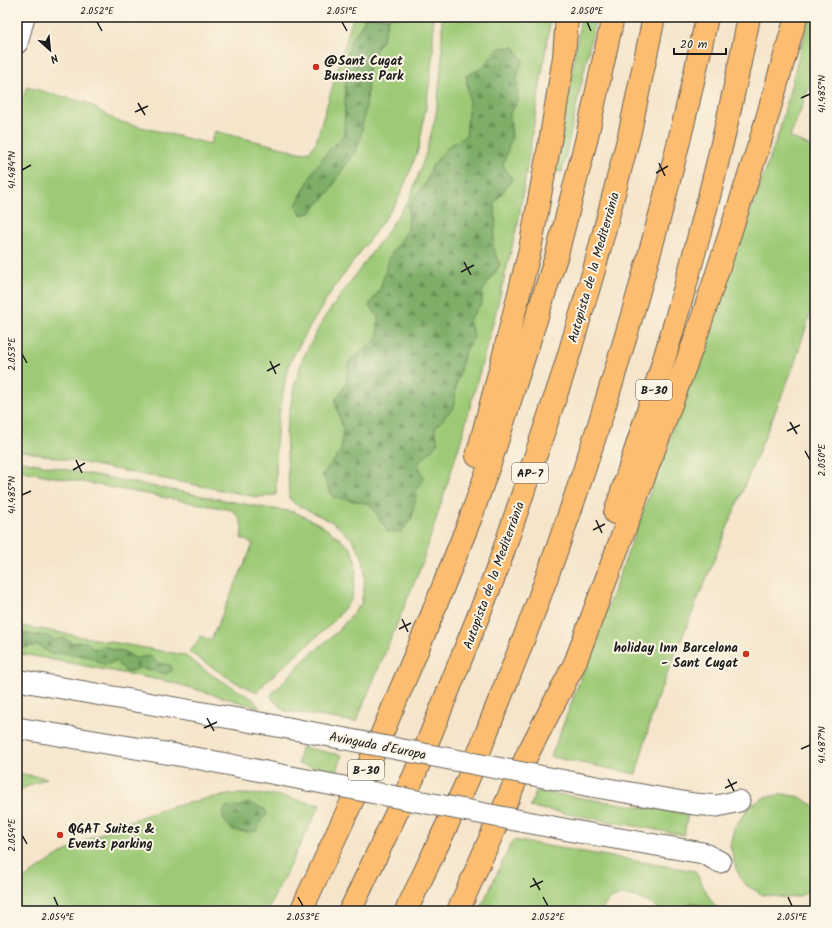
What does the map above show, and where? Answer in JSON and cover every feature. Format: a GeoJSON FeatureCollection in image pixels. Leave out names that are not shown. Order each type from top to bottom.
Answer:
{"type":"FeatureCollection","features":[{"type":"Feature","properties":{"kind":"highway"},"geometry":{"type":"LineString","coordinates":[[427,627],[445,559],[482,439],[524,276],[551,136],[564,56],[567,17]]}},
{"type":"Feature","properties":{"kind":"highway","name":"B-30"},"geometry":{"type":"LineString","coordinates":[[301,911],[367,769],[427,627],[471,517],[487,472],[557,254],[586,141],[613,17]]}},
{"type":"Feature","properties":{"kind":"highway","name":"Autopista de la Mediterrània"},"geometry":{"type":"LineString","coordinates":[[350,911],[414,776],[498,567],[563,374],[594,270],[629,136],[654,17]]}},
{"type":"Feature","properties":{"kind":"highway"},"geometry":{"type":"LineString","coordinates":[[406,911],[465,785],[511,674],[548,576],[584,471],[622,351],[658,228],[683,127],[707,17]]}},
{"type":"Feature","properties":{"kind":"highway","name":"B-30"},"geometry":{"type":"LineString","coordinates":[[458,911],[528,753],[613,520],[673,328],[719,154],[749,17]]}},
{"type":"Feature","properties":{"kind":"highway"},"geometry":{"type":"LineString","coordinates":[[528,753],[575,663],[696,337],[760,142],[796,17]]}},
{"type":"Feature","properties":{"kind":"street"},"geometry":{"type":"LineString","coordinates":[[17,43],[24,17]]}},
{"type":"Feature","properties":{"kind":"street","name":"Avinguda d'Europa"},"geometry":{"type":"LineString","coordinates":[[17,680],[213,714],[591,786],[694,804],[717,806],[738,801]]}},
{"type":"Feature","properties":{"kind":"street"},"geometry":{"type":"LineString","coordinates":[[17,728],[201,759],[579,832],[703,853],[720,862]]}},
{"type":"Feature","properties":{"kind":"green space"},"geometry":{"type":"Polygon","coordinates":[[[353,17],[433,17],[433,54],[428,94],[419,147],[397,202],[331,292],[291,360],[286,377],[278,420],[276,446],[276,495],[257,497],[17,450],[17,114],[27,87],[87,103],[117,121],[210,144],[215,131],[303,153],[311,150],[316,142],[353,17]]]}},
{"type":"Feature","properties":{"kind":"green space"},"geometry":{"type":"Polygon","coordinates":[[[365,17],[390,17],[388,19],[383,38],[368,66],[367,100],[361,135],[357,148],[337,178],[331,190],[310,213],[301,215],[296,205],[314,170],[328,151],[344,135],[346,62],[350,41],[362,25],[365,17]]]}},
{"type":"Feature","properties":{"kind":"green space"},"geometry":{"type":"Polygon","coordinates":[[[442,17],[551,17],[518,223],[493,323],[461,440],[422,564],[356,722],[285,711],[273,700],[271,695],[304,660],[337,632],[361,604],[365,571],[362,556],[351,538],[334,523],[295,504],[289,498],[286,431],[294,387],[303,358],[324,318],[410,198],[425,156],[436,115],[442,60],[442,17]]]}},
{"type":"Feature","properties":{"kind":"green space"},"geometry":{"type":"Polygon","coordinates":[[[581,17],[596,17],[562,172],[556,171],[581,17]]]}},
{"type":"Feature","properties":{"kind":"green space"},"geometry":{"type":"Polygon","coordinates":[[[809,17],[815,17],[815,73],[790,137],[815,149],[815,299],[793,368],[656,701],[636,774],[551,757],[633,539],[779,132],[809,17]]]}},
{"type":"Feature","properties":{"kind":"green space"},"geometry":{"type":"Polygon","coordinates":[[[514,47],[523,60],[517,77],[518,102],[510,113],[512,137],[503,165],[512,179],[494,204],[496,219],[493,247],[500,265],[482,292],[482,303],[469,320],[474,337],[465,352],[456,385],[454,407],[435,428],[438,443],[418,464],[424,478],[417,490],[412,518],[401,532],[388,532],[370,504],[333,497],[322,475],[341,451],[343,429],[335,401],[346,384],[349,362],[378,338],[378,316],[369,306],[380,289],[390,256],[408,230],[409,204],[426,183],[432,166],[449,146],[466,136],[469,100],[466,76],[482,68],[499,48],[514,47]]]}},
{"type":"Feature","properties":{"kind":"green space"},"geometry":{"type":"Polygon","coordinates":[[[17,460],[260,507],[295,512],[321,525],[351,549],[355,559],[356,571],[352,599],[332,623],[267,681],[257,692],[235,682],[189,652],[197,643],[200,636],[211,640],[253,544],[241,538],[241,522],[232,510],[17,470],[17,460]]]}},
{"type":"Feature","properties":{"kind":"green space"},"geometry":{"type":"Polygon","coordinates":[[[17,625],[184,655],[212,675],[253,699],[260,708],[170,682],[17,653],[17,625]]]}},
{"type":"Feature","properties":{"kind":"green space"},"geometry":{"type":"Polygon","coordinates":[[[17,633],[48,636],[54,641],[63,638],[73,643],[86,641],[93,649],[104,646],[114,650],[124,651],[135,658],[150,656],[158,663],[170,665],[173,670],[166,674],[141,668],[126,672],[116,661],[105,665],[90,657],[64,653],[51,654],[38,645],[23,648],[17,643],[17,633]]]}},
{"type":"Feature","properties":{"kind":"green space"},"geometry":{"type":"Polygon","coordinates":[[[301,747],[342,755],[337,772],[298,764],[301,747]]]}},
{"type":"Feature","properties":{"kind":"green space"},"geometry":{"type":"Polygon","coordinates":[[[17,773],[47,778],[17,791],[17,773]]]}},
{"type":"Feature","properties":{"kind":"green space"},"geometry":{"type":"Polygon","coordinates":[[[536,791],[688,814],[684,835],[530,807],[536,791]]]}},
{"type":"Feature","properties":{"kind":"green space"},"geometry":{"type":"Polygon","coordinates":[[[236,794],[275,795],[320,805],[267,911],[17,911],[17,883],[52,860],[93,837],[152,813],[194,801],[236,794]]]}},
{"type":"Feature","properties":{"kind":"green space"},"geometry":{"type":"Polygon","coordinates":[[[783,794],[800,797],[815,806],[815,888],[800,896],[788,898],[763,895],[744,884],[736,869],[730,845],[734,828],[750,806],[763,798],[783,794]]]}},
{"type":"Feature","properties":{"kind":"green space"},"geometry":{"type":"Polygon","coordinates":[[[248,803],[265,809],[267,815],[261,821],[257,831],[240,832],[231,828],[222,814],[227,806],[237,807],[248,803]]]}},
{"type":"Feature","properties":{"kind":"green space"},"geometry":{"type":"Polygon","coordinates":[[[513,840],[695,871],[712,902],[719,911],[664,911],[637,897],[621,895],[610,899],[600,911],[479,911],[513,840]]]}},
{"type":"Feature","properties":{"kind":"green space"},"geometry":{"type":"Polygon","coordinates":[[[691,902],[702,906],[710,911],[685,911],[691,902]]]}},
{"type":"Feature","properties":{"kind":"place","name":"@Sant Cugat Business Park"},"geometry":{"type":"Point","coordinates":[316,67]}},
{"type":"Feature","properties":{"kind":"place","name":"holiday Inn Barcelona - Sant Cugat"},"geometry":{"type":"Point","coordinates":[746,654]}},
{"type":"Feature","properties":{"kind":"place","name":"QGAT Suites & Events parking"},"geometry":{"type":"Point","coordinates":[60,835]}}]}
